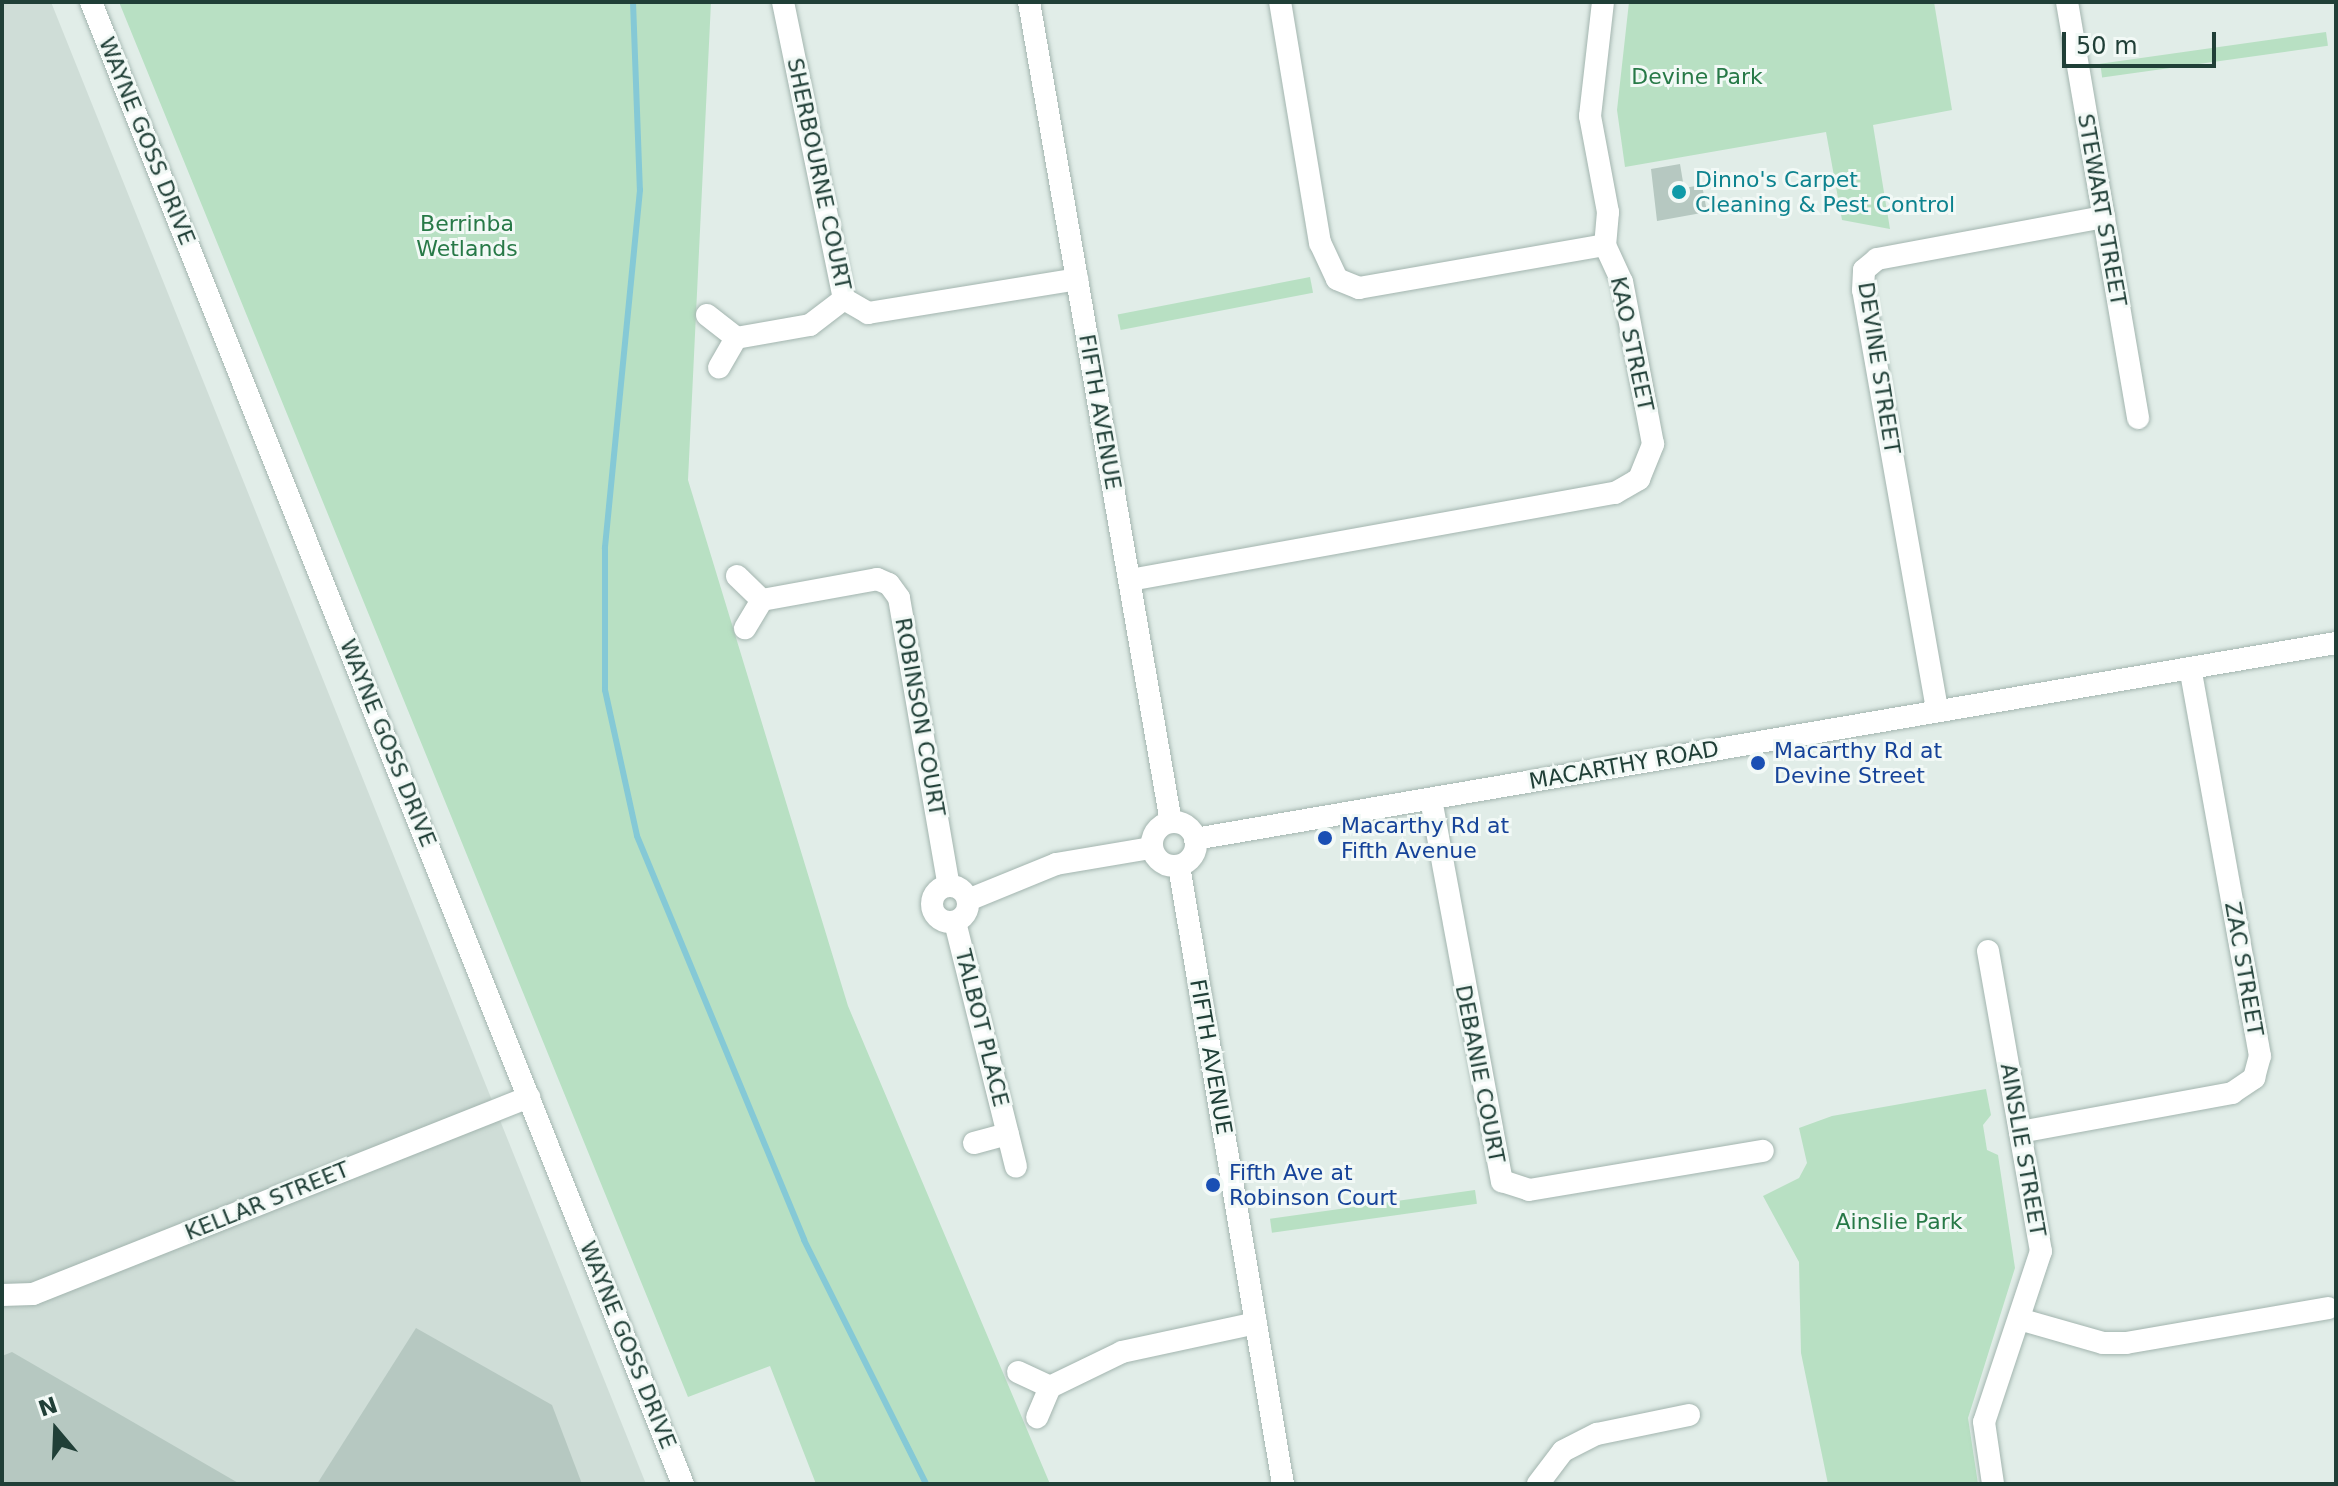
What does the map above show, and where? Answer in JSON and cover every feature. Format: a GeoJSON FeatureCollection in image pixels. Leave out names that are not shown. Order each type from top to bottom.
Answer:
{"type":"FeatureCollection","features":[{"type":"Feature","properties":{"kind":"street","name":"WAYNE GOSS DRIVE"},"geometry":{"type":"LineString","coordinates":[[91,2],[683,1484]]}},
{"type":"Feature","properties":{"kind":"street","name":"SHERBOURNE COURT"},"geometry":{"type":"LineString","coordinates":[[783,2],[844,299],[868,313],[1077,279]]}},
{"type":"Feature","properties":{"kind":"street","name":"FIFTH AVENUE"},"geometry":{"type":"LineString","coordinates":[[1029,2],[1171,822]]}},
{"type":"Feature","properties":{"kind":"street"},"geometry":{"type":"LineString","coordinates":[[1280,2],[1320,243],[1337,279],[1359,288],[1605,245],[1608,212],[1590,116],[1603,2]]}},
{"type":"Feature","properties":{"kind":"street","name":"STEWART STREET"},"geometry":{"type":"LineString","coordinates":[[2067,2],[2138,418]]}},
{"type":"Feature","properties":{"kind":"street","name":"DEVINE STREET"},"geometry":{"type":"LineString","coordinates":[[1937,709],[1863,290],[1864,270],[1877,259],[2104,217]]}},
{"type":"Feature","properties":{"kind":"street","name":"KAO STREET"},"geometry":{"type":"LineString","coordinates":[[1130,580],[1615,493],[1639,479],[1653,444],[1622,282],[1605,245]]}},
{"type":"Feature","properties":{"kind":"street"},"geometry":{"type":"LineString","coordinates":[[707,315],[736,338],[810,325],[844,299]]}},
{"type":"Feature","properties":{"kind":"street"},"geometry":{"type":"LineString","coordinates":[[719,367],[736,338]]}},
{"type":"Feature","properties":{"kind":"street"},"geometry":{"type":"LineString","coordinates":[[737,576],[762,600],[745,628]]}},
{"type":"Feature","properties":{"kind":"street","name":"ROBINSON COURT"},"geometry":{"type":"LineString","coordinates":[[762,600],[877,579],[889,584],[899,598],[949,886]]}},
{"type":"Feature","properties":{"kind":"street","name":"MACARTHY ROAD"},"geometry":{"type":"LineString","coordinates":[[1195,839],[1937,709],[2336,643]]}},
{"type":"Feature","properties":{"kind":"street","name":"ZAC STREET"},"geometry":{"type":"LineString","coordinates":[[2020,1132],[2232,1093],[2254,1078],[2260,1056],[2190,668]]}},
{"type":"Feature","properties":{"kind":"street","name":"DEBANIE COURT"},"geometry":{"type":"LineString","coordinates":[[1431,799],[1502,1181],[1529,1190],[1763,1151]]}},
{"type":"Feature","properties":{"kind":"street"},"geometry":{"type":"LineString","coordinates":[[1171,822],[1184,824],[1195,839],[1194,853],[1179,866],[1158,861],[1151,848],[1154,834],[1171,822]]}},
{"type":"Feature","properties":{"kind":"street"},"geometry":{"type":"LineString","coordinates":[[968,900],[1056,864],[1151,848]]}},
{"type":"Feature","properties":{"kind":"street","name":"FIFTH AVENUE"},"geometry":{"type":"LineString","coordinates":[[1179,866],[1283,1484]]}},
{"type":"Feature","properties":{"kind":"street"},"geometry":{"type":"LineString","coordinates":[[949,886],[961,889],[968,900],[964,916],[955,922],[940,919],[932,907],[936,893],[949,886]]}},
{"type":"Feature","properties":{"kind":"street","name":"TALBOT PLACE"},"geometry":{"type":"LineString","coordinates":[[955,922],[1016,1166]]}},
{"type":"Feature","properties":{"kind":"street","name":"AINSLIE STREET"},"geometry":{"type":"LineString","coordinates":[[1988,951],[2041,1251],[1984,1422],[1993,1484]]}},
{"type":"Feature","properties":{"kind":"street","name":"KELLAR STREET"},"geometry":{"type":"LineString","coordinates":[[2,1295],[33,1294],[529,1097]]}},
{"type":"Feature","properties":{"kind":"street","name":"TALBOT PLACE"},"geometry":{"type":"LineString","coordinates":[[974,1143],[1008,1134]]}},
{"type":"Feature","properties":{"kind":"street"},"geometry":{"type":"LineString","coordinates":[[2019,1319],[2103,1343],[2126,1343],[2328,1308]]}},
{"type":"Feature","properties":{"kind":"street"},"geometry":{"type":"LineString","coordinates":[[1037,1417],[1050,1387],[1122,1352],[1256,1323]]}},
{"type":"Feature","properties":{"kind":"street"},"geometry":{"type":"LineString","coordinates":[[1018,1372],[1050,1387]]}},
{"type":"Feature","properties":{"kind":"street"},"geometry":{"type":"LineString","coordinates":[[1538,1484],[1563,1451],[1597,1434],[1689,1415]]}},
{"type":"Feature","properties":{"kind":"shaded area"},"geometry":{"type":"Polygon","coordinates":[[[2,2],[51,2],[646,1484],[2,1484],[2,2]]]}},
{"type":"Feature","properties":{"kind":"green space","name":"Berrinba Wetlands"},"geometry":{"type":"Polygon","coordinates":[[[119,2],[711,2],[688,480],[848,1006],[1050,1484],[816,1484],[770,1366],[688,1397],[119,2]]]}},
{"type":"Feature","properties":{"kind":"green space","name":"Devine Park"},"geometry":{"type":"Polygon","coordinates":[[[1629,2],[1934,2],[1952,110],[1873,125],[1890,229],[1842,220],[1826,132],[1625,167],[1617,110],[1629,2]]]}},
{"type":"Feature","properties":{"kind":"green space"},"geometry":{"type":"Polygon","coordinates":[[[2326,32],[2328,46],[2102,78],[2100,64],[2326,32]]]}},
{"type":"Feature","properties":{"kind":"green space"},"geometry":{"type":"Polygon","coordinates":[[[1310,277],[1313,293],[1121,330],[1118,314],[1310,277]]]}},
{"type":"Feature","properties":{"kind":"green space","name":"Ainslie Park"},"geometry":{"type":"Polygon","coordinates":[[[1986,1089],[1991,1115],[1983,1125],[1987,1150],[1998,1155],[2015,1268],[1968,1418],[1978,1484],[1828,1484],[1801,1353],[1799,1262],[1763,1196],[1799,1178],[1807,1163],[1799,1128],[1832,1116],[1986,1089]]]}},
{"type":"Feature","properties":{"kind":"green space"},"geometry":{"type":"Polygon","coordinates":[[[1475,1190],[1477,1204],[1272,1233],[1270,1219],[1475,1190]]]}},
{"type":"Feature","properties":{"kind":"building","name":"Dinno's Carpet Cleaning & Pest Control"},"geometry":{"type":"Polygon","coordinates":[[[1680,164],[1684,188],[1702,185],[1707,212],[1657,221],[1651,169],[1680,164]]]}},
{"type":"Feature","properties":{"kind":"building"},"geometry":{"type":"Polygon","coordinates":[[[416,1328],[552,1405],[582,1484],[317,1484],[416,1328]]]}},
{"type":"Feature","properties":{"kind":"building"},"geometry":{"type":"Polygon","coordinates":[[[12,1352],[240,1484],[2,1484],[2,1356],[12,1352]]]}},
{"type":"Feature","properties":{"kind":"waterway"},"geometry":{"type":"LineString","coordinates":[[633,2],[640,190],[605,548],[605,690],[637,836],[804,1240],[926,1484]]}},
{"type":"Feature","properties":{"kind":"place","name":"Dinno's Carpet Cleaning & Pest Control"},"geometry":{"type":"Point","coordinates":[1679,192]}},
{"type":"Feature","properties":{"kind":"place","name":"Macarthy Rd at Devine Street"},"geometry":{"type":"Point","coordinates":[1758,763]}},
{"type":"Feature","properties":{"kind":"place","name":"Macarthy Rd at Fifth Avenue"},"geometry":{"type":"Point","coordinates":[1325,838]}},
{"type":"Feature","properties":{"kind":"place","name":"Fifth Ave at Robinson Court"},"geometry":{"type":"Point","coordinates":[1213,1185]}}]}
